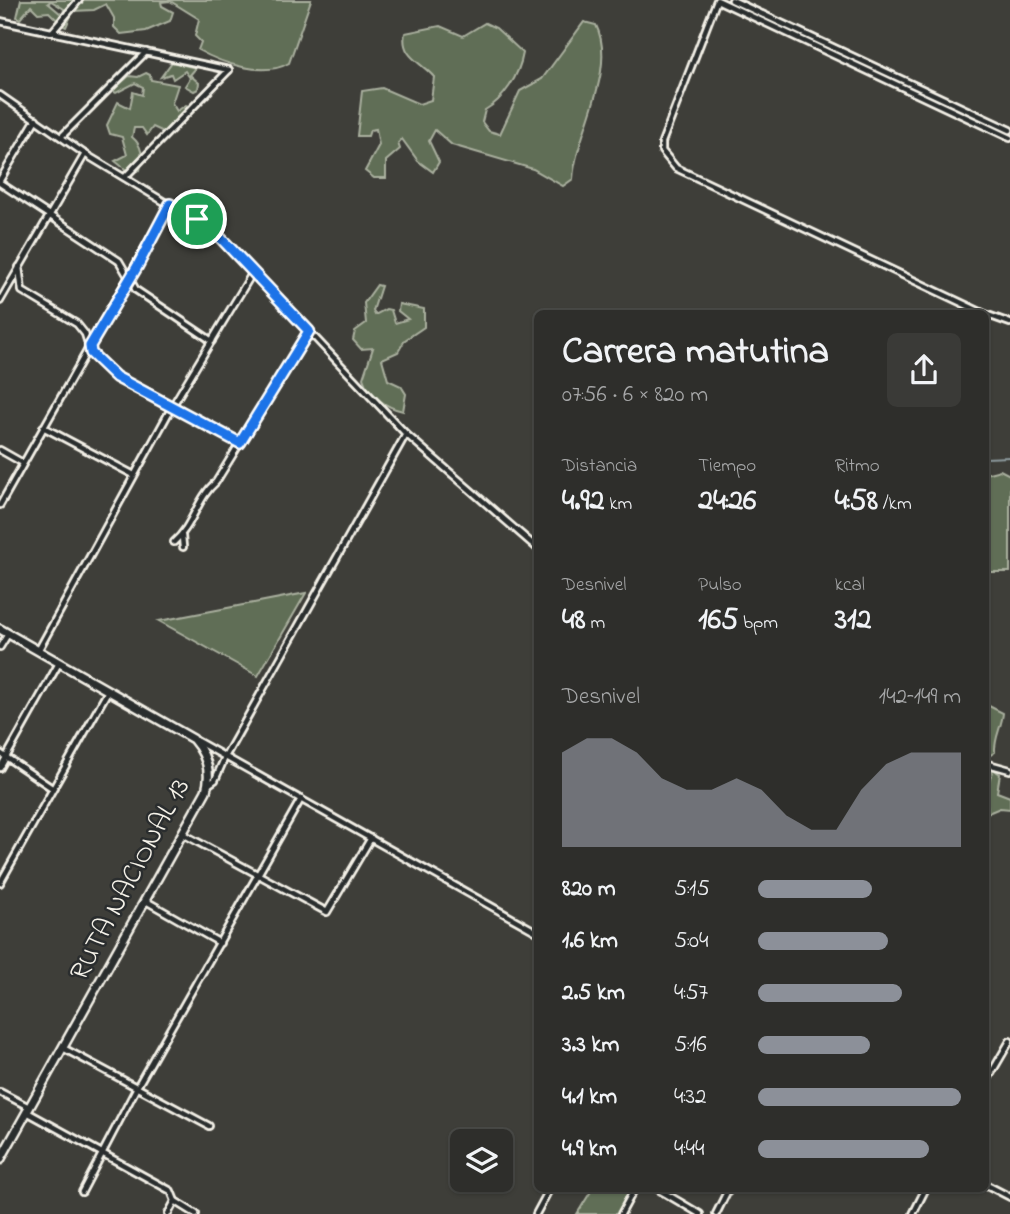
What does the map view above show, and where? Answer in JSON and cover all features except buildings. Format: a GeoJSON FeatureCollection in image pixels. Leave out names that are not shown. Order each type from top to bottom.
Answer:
{"type":"FeatureCollection","features":[{"type":"Feature","properties":{"kind":"highway","name":"RUTA NACIONAL 13"},"geometry":{"type":"LineString","coordinates":[[0,1160],[146,901],[210,780],[205,758],[193,738],[4,631]]}},
{"type":"Feature","properties":{"kind":"street"},"geometry":{"type":"LineString","coordinates":[[51,32],[79,0]]}},
{"type":"Feature","properties":{"kind":"street"},"geometry":{"type":"LineString","coordinates":[[976,310],[676,168],[662,151],[662,142],[717,0],[1010,138]]}},
{"type":"Feature","properties":{"kind":"street"},"geometry":{"type":"LineString","coordinates":[[732,0],[1010,130]]}},
{"type":"Feature","properties":{"kind":"street"},"geometry":{"type":"LineString","coordinates":[[0,21],[229,70],[125,178]]}},
{"type":"Feature","properties":{"kind":"street"},"geometry":{"type":"LineString","coordinates":[[61,137],[146,52]]}},
{"type":"Feature","properties":{"kind":"street"},"geometry":{"type":"LineString","coordinates":[[0,95],[85,154],[216,233],[406,434],[534,545]]}},
{"type":"Feature","properties":{"kind":"street"},"geometry":{"type":"LineString","coordinates":[[36,119],[0,182],[120,261],[143,296],[212,341]]}},
{"type":"Feature","properties":{"kind":"street"},"geometry":{"type":"LineString","coordinates":[[0,301],[85,154]]}},
{"type":"Feature","properties":{"kind":"street"},"geometry":{"type":"LineString","coordinates":[[0,505],[170,204]]}},
{"type":"Feature","properties":{"kind":"street"},"geometry":{"type":"LineString","coordinates":[[19,267],[19,284],[22,290],[77,324],[90,346],[91,353],[116,377],[240,443]]}},
{"type":"Feature","properties":{"kind":"street"},"geometry":{"type":"LineString","coordinates":[[38,651],[173,405],[253,272]]}},
{"type":"Feature","properties":{"kind":"street"},"geometry":{"type":"LineString","coordinates":[[989,316],[1010,323]]}},
{"type":"Feature","properties":{"kind":"street"},"geometry":{"type":"LineString","coordinates":[[174,542],[182,535],[203,496],[240,443],[309,331]]}},
{"type":"Feature","properties":{"kind":"street"},"geometry":{"type":"LineString","coordinates":[[43,427],[134,475]]}},
{"type":"Feature","properties":{"kind":"street"},"geometry":{"type":"LineString","coordinates":[[208,786],[215,780],[225,757],[406,434]]}},
{"type":"Feature","properties":{"kind":"street"},"geometry":{"type":"LineString","coordinates":[[0,450],[23,463]]}},
{"type":"Feature","properties":{"kind":"street"},"geometry":{"type":"LineString","coordinates":[[182,535],[183,547]]}},
{"type":"Feature","properties":{"kind":"street"},"geometry":{"type":"LineString","coordinates":[[0,648],[4,631]]}},
{"type":"Feature","properties":{"kind":"street"},"geometry":{"type":"LineString","coordinates":[[0,768],[59,663]]}},
{"type":"Feature","properties":{"kind":"street"},"geometry":{"type":"LineString","coordinates":[[0,883],[108,691]]}},
{"type":"Feature","properties":{"kind":"street"},"geometry":{"type":"LineString","coordinates":[[193,738],[534,931]]}},
{"type":"Feature","properties":{"kind":"street"},"geometry":{"type":"LineString","coordinates":[[0,754],[52,788]]}},
{"type":"Feature","properties":{"kind":"street"},"geometry":{"type":"LineString","coordinates":[[989,764],[1010,770]]}},
{"type":"Feature","properties":{"kind":"street"},"geometry":{"type":"LineString","coordinates":[[82,1192],[137,1087],[300,799]]}},
{"type":"Feature","properties":{"kind":"street"},"geometry":{"type":"LineString","coordinates":[[183,834],[327,912],[371,838]]}},
{"type":"Feature","properties":{"kind":"street"},"geometry":{"type":"LineString","coordinates":[[146,901],[220,943]]}},
{"type":"Feature","properties":{"kind":"street"},"geometry":{"type":"LineString","coordinates":[[989,1077],[1010,1041]]}},
{"type":"Feature","properties":{"kind":"street"},"geometry":{"type":"LineString","coordinates":[[63,1048],[209,1126]]}},
{"type":"Feature","properties":{"kind":"street"},"geometry":{"type":"LineString","coordinates":[[0,1092],[102,1154],[171,1191],[175,1201],[196,1214]]}},
{"type":"Feature","properties":{"kind":"street"},"geometry":{"type":"LineString","coordinates":[[989,1186],[1010,1197]]}},
{"type":"Feature","properties":{"kind":"street"},"geometry":{"type":"LineString","coordinates":[[536,1214],[548,1192]]}},
{"type":"Feature","properties":{"kind":"street"},"geometry":{"type":"LineString","coordinates":[[621,1214],[633,1192]]}},
{"type":"Feature","properties":{"kind":"street"},"geometry":{"type":"LineString","coordinates":[[663,1192],[700,1214]]}},
{"type":"Feature","properties":{"kind":"street"},"geometry":{"type":"LineString","coordinates":[[716,1214],[728,1192]]}},
{"type":"Feature","properties":{"kind":"street"},"geometry":{"type":"LineString","coordinates":[[913,1214],[924,1192]]}},
{"type":"Feature","properties":{"kind":"street"},"geometry":{"type":"LineString","coordinates":[[168,1214],[175,1201]]}},
{"type":"Feature","properties":{"kind":"green space"},"geometry":{"type":"Polygon","coordinates":[[[21,0],[311,0],[289,63],[279,67],[255,69],[218,60],[198,50],[201,42],[195,36],[199,19],[170,1],[161,2],[162,6],[173,12],[170,21],[146,31],[121,34],[114,27],[114,18],[106,4],[94,10],[73,11],[66,27],[61,25],[64,9],[51,1],[48,3],[61,14],[57,20],[49,12],[38,13],[31,6],[20,19],[17,17],[21,0]]]}},
{"type":"Feature","properties":{"kind":"green space"},"geometry":{"type":"Polygon","coordinates":[[[584,22],[596,25],[602,62],[573,179],[563,186],[533,169],[452,145],[435,130],[429,141],[439,162],[433,172],[418,161],[402,139],[398,143],[400,149],[386,161],[386,178],[374,178],[365,171],[379,145],[376,129],[370,130],[368,136],[357,136],[362,91],[382,88],[419,104],[431,100],[434,77],[409,53],[404,41],[405,33],[440,26],[463,36],[485,23],[496,28],[523,53],[510,86],[485,110],[482,122],[489,131],[500,134],[520,91],[542,79],[584,22]]]}},
{"type":"Feature","properties":{"kind":"green space"},"geometry":{"type":"Polygon","coordinates":[[[172,62],[196,68],[190,75],[199,83],[198,89],[194,91],[185,86],[190,78],[185,71],[173,79],[171,74],[161,77],[172,62]]]}},
{"type":"Feature","properties":{"kind":"green space"},"geometry":{"type":"Polygon","coordinates":[[[146,73],[151,80],[178,85],[172,103],[177,111],[186,105],[194,108],[170,135],[153,127],[147,135],[142,128],[134,128],[132,137],[140,148],[142,161],[140,170],[130,173],[115,161],[127,155],[122,137],[110,134],[107,125],[118,102],[130,108],[133,92],[142,95],[143,87],[135,83],[116,93],[112,91],[129,76],[138,77],[146,73]]]}},
{"type":"Feature","properties":{"kind":"green space"},"geometry":{"type":"Polygon","coordinates":[[[377,285],[381,286],[373,311],[375,315],[386,309],[391,310],[395,323],[408,319],[398,311],[399,304],[424,309],[424,327],[405,340],[398,352],[382,359],[388,380],[401,386],[406,394],[403,411],[385,404],[369,390],[363,378],[373,348],[361,349],[353,340],[355,331],[366,323],[364,303],[377,285]]]}},
{"type":"Feature","properties":{"kind":"green space"},"geometry":{"type":"Polygon","coordinates":[[[1000,470],[1010,475],[1010,572],[989,572],[989,473],[1000,470]]]}},
{"type":"Feature","properties":{"kind":"green space"},"geometry":{"type":"Polygon","coordinates":[[[306,593],[258,676],[159,621],[306,593]]]}},
{"type":"Feature","properties":{"kind":"green space"},"geometry":{"type":"Polygon","coordinates":[[[989,706],[1003,713],[995,752],[989,756],[989,706]]]}},
{"type":"Feature","properties":{"kind":"green space"},"geometry":{"type":"Polygon","coordinates":[[[993,769],[1000,774],[997,792],[1010,797],[1010,809],[1000,808],[989,813],[989,781],[993,769]]]}},
{"type":"Feature","properties":{"kind":"green space"},"geometry":{"type":"Polygon","coordinates":[[[591,1192],[630,1192],[618,1214],[577,1214],[591,1192]]]}},
{"type":"Feature","properties":{"kind":"waterway"},"geometry":{"type":"LineString","coordinates":[[989,458],[1010,457]]}},
{"type":"Feature","properties":{"kind":"route"},"geometry":{"type":"LineString","coordinates":[[170,204],[197,219],[229,245],[309,331],[240,443],[116,377],[91,353],[90,346],[137,267],[170,204]]}}]}
